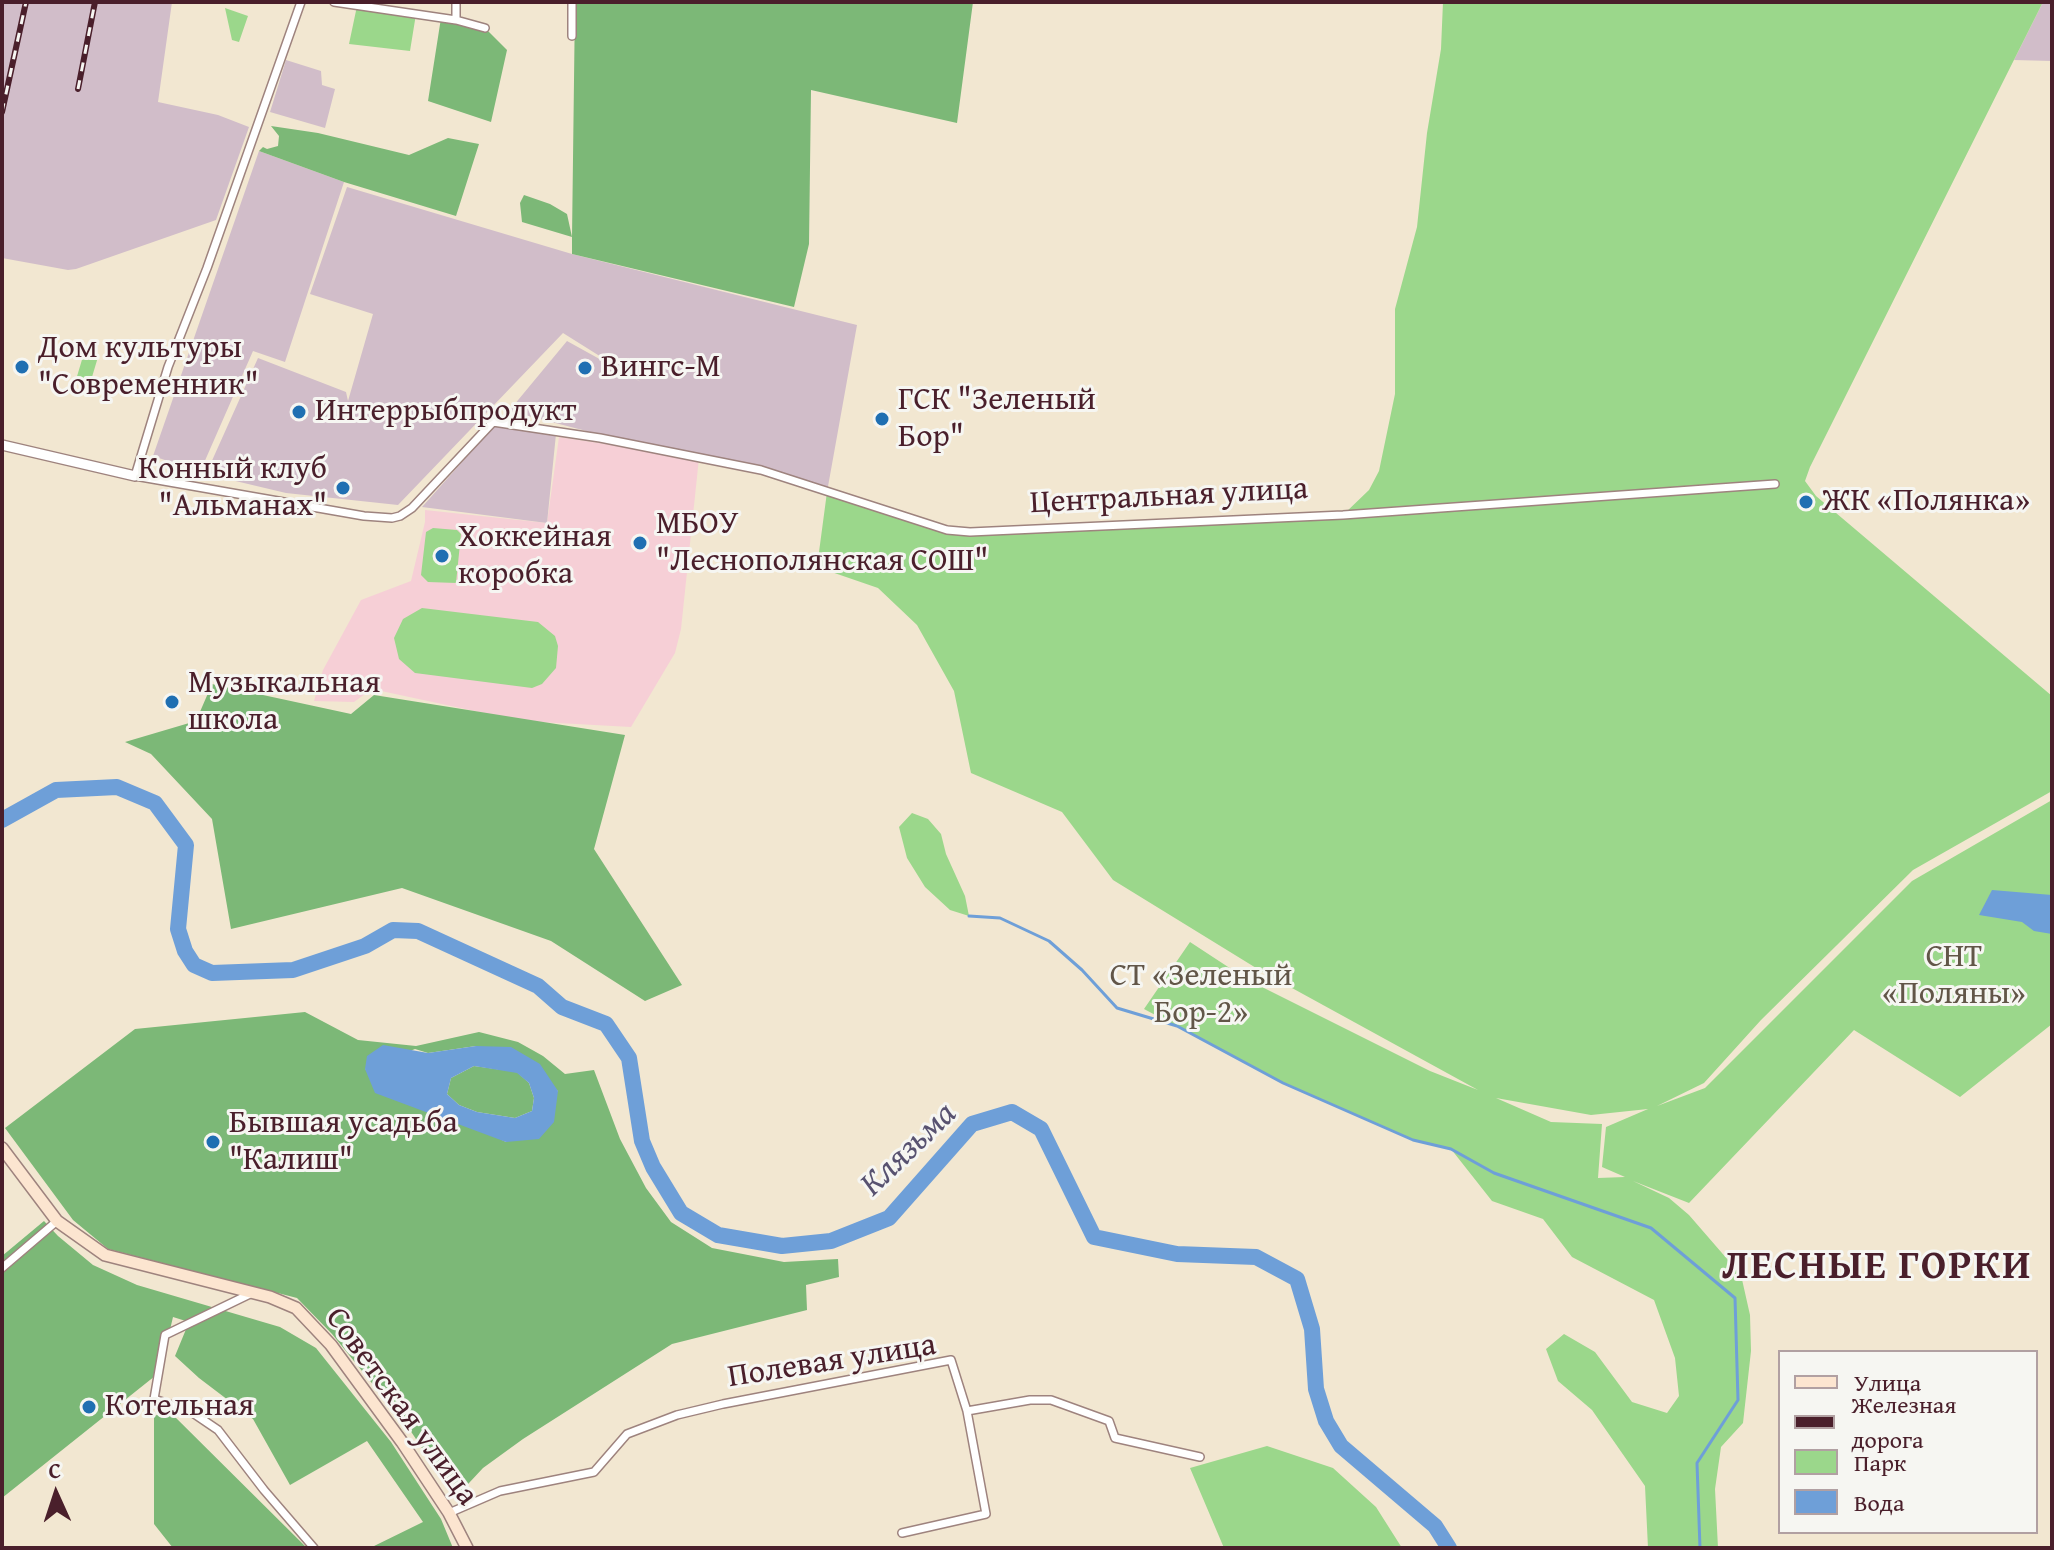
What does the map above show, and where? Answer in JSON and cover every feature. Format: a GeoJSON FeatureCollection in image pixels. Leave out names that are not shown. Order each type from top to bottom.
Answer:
{"type":"FeatureCollection","features":[{"type":"Feature","properties":{"kind":"main road","name":"Советская улица"},"geometry":{"type":"LineString","coordinates":[[2,1148],[57,1221],[105,1255],[254,1292],[296,1308],[331,1345],[402,1442],[449,1513],[467,1548]]}},
{"type":"Feature","properties":{"kind":"street"},"geometry":{"type":"LineString","coordinates":[[135,476],[168,367],[207,268],[301,2]]}},
{"type":"Feature","properties":{"kind":"street"},"geometry":{"type":"LineString","coordinates":[[334,2],[456,20],[485,28]]}},
{"type":"Feature","properties":{"kind":"street"},"geometry":{"type":"LineString","coordinates":[[456,2],[456,20]]}},
{"type":"Feature","properties":{"kind":"street"},"geometry":{"type":"LineString","coordinates":[[572,2],[572,36]]}},
{"type":"Feature","properties":{"kind":"street","name":"Центральная улица"},"geometry":{"type":"LineString","coordinates":[[2,445],[135,476],[364,516],[392,518],[412,508],[493,422],[600,438],[761,470],[947,530],[970,532],[1343,515],[1775,484]]}},
{"type":"Feature","properties":{"kind":"street"},"geometry":{"type":"LineString","coordinates":[[2,1268],[57,1221]]}},
{"type":"Feature","properties":{"kind":"street"},"geometry":{"type":"LineString","coordinates":[[254,1292],[165,1335],[154,1399],[190,1411],[218,1430],[314,1548]]}},
{"type":"Feature","properties":{"kind":"street","name":"Полевая улица"},"geometry":{"type":"LineString","coordinates":[[449,1513],[500,1491],[594,1472],[627,1434],[677,1415],[723,1404],[951,1360],[967,1411]]}},
{"type":"Feature","properties":{"kind":"street"},"geometry":{"type":"LineString","coordinates":[[902,1533],[986,1514],[967,1411],[1030,1400],[1051,1400],[1109,1421],[1115,1438],[1200,1457]]}},
{"type":"Feature","properties":{"kind":"shaded area"},"geometry":{"type":"Polygon","coordinates":[[[2,2],[172,2],[158,102],[218,115],[249,127],[216,220],[76,269],[2,258],[2,2]]]}},
{"type":"Feature","properties":{"kind":"shaded area"},"geometry":{"type":"Polygon","coordinates":[[[2043,2],[2052,2],[2052,61],[2014,60],[2043,2]]]}},
{"type":"Feature","properties":{"kind":"shaded area"},"geometry":{"type":"Polygon","coordinates":[[[286,60],[321,71],[322,85],[335,89],[325,128],[270,112],[286,60]]]}},
{"type":"Feature","properties":{"kind":"shaded area"},"geometry":{"type":"Polygon","coordinates":[[[259,151],[344,182],[285,362],[253,351],[200,472],[153,456],[259,151]]]}},
{"type":"Feature","properties":{"kind":"shaded area"},"geometry":{"type":"Polygon","coordinates":[[[347,187],[572,254],[857,325],[827,492],[761,470],[656,449],[509,411],[567,341],[641,382],[563,333],[398,505],[286,493],[206,474],[258,358],[346,392],[348,401],[373,314],[310,294],[347,187]]]}},
{"type":"Feature","properties":{"kind":"shaded area","name":"Вингс-М"},"geometry":{"type":"Polygon","coordinates":[[[495,425],[556,434],[547,523],[422,507],[495,425]]]}},
{"type":"Feature","properties":{"kind":"shaded area"},"geometry":{"type":"Polygon","coordinates":[[[559,437],[699,458],[681,629],[675,653],[631,727],[521,721],[372,689],[354,702],[314,701],[323,670],[361,600],[411,581],[425,510],[547,523],[559,437]]]}},
{"type":"Feature","properties":{"kind":"green space"},"geometry":{"type":"Polygon","coordinates":[[[575,2],[973,2],[957,123],[811,90],[809,244],[794,307],[572,254],[575,2]]]}},
{"type":"Feature","properties":{"kind":"green space"},"geometry":{"type":"Polygon","coordinates":[[[1443,2],[2043,2],[1805,481],[1816,496],[2052,696],[2052,791],[1913,870],[1761,1020],[1704,1083],[1657,1106],[1705,1088],[1912,881],[2052,800],[2052,1024],[1960,1097],[1854,1030],[1689,1203],[1633,1181],[1669,1198],[1689,1215],[1741,1275],[1750,1315],[1751,1351],[1743,1423],[1721,1447],[1715,1489],[1718,1548],[1648,1548],[1645,1486],[1592,1410],[1558,1381],[1546,1349],[1564,1334],[1595,1352],[1632,1402],[1667,1413],[1679,1396],[1675,1358],[1654,1300],[1572,1257],[1543,1219],[1492,1201],[1451,1149],[1413,1140],[1283,1083],[1144,1009],[1190,942],[1248,980],[1430,1071],[1478,1090],[1261,971],[1113,880],[1062,812],[971,773],[954,691],[917,625],[878,588],[817,567],[827,492],[947,530],[1343,515],[1369,490],[1379,471],[1395,394],[1395,309],[1417,227],[1427,133],[1441,49],[1443,2]],[[1496,1098],[1551,1122],[1602,1124],[1598,1178],[1625,1177],[1602,1167],[1606,1127],[1648,1109],[1591,1115],[1496,1098]]]}},
{"type":"Feature","properties":{"kind":"green space"},"geometry":{"type":"Polygon","coordinates":[[[357,6],[416,14],[410,51],[349,44],[357,6]]]}},
{"type":"Feature","properties":{"kind":"green space"},"geometry":{"type":"Polygon","coordinates":[[[225,8],[248,16],[239,42],[232,40],[225,8]]]}},
{"type":"Feature","properties":{"kind":"green space"},"geometry":{"type":"Polygon","coordinates":[[[441,18],[485,28],[507,50],[491,122],[428,101],[441,18]]]}},
{"type":"Feature","properties":{"kind":"green space"},"geometry":{"type":"Polygon","coordinates":[[[271,126],[318,133],[409,155],[448,138],[479,144],[456,216],[344,182],[259,151],[263,147],[278,146],[279,136],[271,126]]]}},
{"type":"Feature","properties":{"kind":"green space"},"geometry":{"type":"Polygon","coordinates":[[[524,195],[567,214],[572,237],[522,222],[520,203],[524,195]]]}},
{"type":"Feature","properties":{"kind":"green space"},"geometry":{"type":"Polygon","coordinates":[[[84,353],[98,357],[89,387],[75,383],[84,353]]]}},
{"type":"Feature","properties":{"kind":"green space","name":"Хоккейная коробка"},"geometry":{"type":"Polygon","coordinates":[[[433,528],[457,530],[461,534],[456,583],[428,582],[421,575],[426,532],[433,528]]]}},
{"type":"Feature","properties":{"kind":"green space"},"geometry":{"type":"Polygon","coordinates":[[[422,608],[538,622],[555,636],[558,646],[556,668],[542,684],[532,688],[415,673],[399,659],[394,638],[403,619],[422,608]]]}},
{"type":"Feature","properties":{"kind":"green space"},"geometry":{"type":"Polygon","coordinates":[[[212,684],[351,714],[374,695],[625,735],[594,849],[682,985],[645,1001],[551,941],[402,888],[231,929],[212,819],[151,754],[125,742],[196,721],[212,684]]]}},
{"type":"Feature","properties":{"kind":"green space"},"geometry":{"type":"Polygon","coordinates":[[[912,813],[928,819],[941,834],[946,854],[965,896],[969,916],[950,910],[925,887],[907,858],[899,827],[912,813]]]}},
{"type":"Feature","properties":{"kind":"green space"},"geometry":{"type":"Polygon","coordinates":[[[305,1012],[358,1040],[416,1046],[479,1032],[518,1042],[543,1056],[565,1074],[594,1070],[620,1139],[646,1188],[671,1222],[712,1248],[784,1262],[838,1259],[839,1277],[806,1285],[807,1310],[672,1344],[523,1439],[483,1468],[455,1498],[410,1430],[332,1334],[297,1298],[108,1249],[73,1220],[5,1128],[135,1029],[305,1012]],[[476,1046],[428,1053],[415,1049],[365,1069],[506,1142],[558,1091],[476,1046]]]}},
{"type":"Feature","properties":{"kind":"green space"},"geometry":{"type":"Polygon","coordinates":[[[474,1066],[517,1072],[529,1083],[534,1098],[532,1111],[515,1118],[477,1112],[459,1105],[447,1094],[451,1078],[474,1066]]]}},
{"type":"Feature","properties":{"kind":"green space"},"geometry":{"type":"Polygon","coordinates":[[[44,1221],[93,1265],[137,1285],[280,1327],[316,1348],[391,1442],[441,1519],[453,1548],[370,1548],[423,1522],[367,1441],[290,1485],[253,1419],[175,1356],[189,1322],[173,1317],[160,1372],[2,1498],[2,1256],[44,1221]]]}},
{"type":"Feature","properties":{"kind":"green space"},"geometry":{"type":"Polygon","coordinates":[[[169,1411],[307,1548],[173,1548],[154,1524],[154,1416],[169,1411]]]}},
{"type":"Feature","properties":{"kind":"green space"},"geometry":{"type":"Polygon","coordinates":[[[1267,1446],[1333,1468],[1376,1507],[1402,1548],[1224,1548],[1190,1468],[1267,1446]]]}},
{"type":"Feature","properties":{"kind":"water"},"geometry":{"type":"Polygon","coordinates":[[[1992,890],[2052,895],[2052,934],[2034,931],[2022,922],[1979,915],[1992,890]]]}},
{"type":"Feature","properties":{"kind":"water"},"geometry":{"type":"Polygon","coordinates":[[[383,1045],[428,1053],[476,1046],[511,1047],[540,1064],[558,1091],[554,1122],[539,1139],[506,1142],[375,1093],[365,1069],[367,1056],[383,1045]],[[474,1066],[451,1078],[447,1094],[459,1105],[477,1112],[515,1118],[532,1111],[534,1098],[529,1083],[517,1073],[474,1066]]]}},
{"type":"Feature","properties":{"kind":"waterway","name":"Клязьма"},"geometry":{"type":"LineString","coordinates":[[2,820],[56,790],[117,787],[155,803],[186,845],[178,929],[185,951],[194,965],[212,973],[293,970],[365,946],[393,930],[418,931],[538,986],[562,1007],[606,1024],[629,1058],[642,1141],[653,1167],[681,1213],[718,1235],[782,1246],[831,1241],[889,1218],[972,1124],[1012,1112],[1041,1129],[1094,1237],[1177,1254],[1256,1257],[1297,1279],[1312,1329],[1316,1389],[1326,1421],[1341,1446],[1435,1526],[1449,1548]]}},
{"type":"Feature","properties":{"kind":"waterway"},"geometry":{"type":"LineString","coordinates":[[969,916],[1000,918],[1049,941],[1082,970],[1117,1008],[1177,1026],[1283,1083],[1413,1140],[1451,1149],[1494,1173],[1651,1228],[1735,1298],[1738,1400],[1697,1463],[1700,1548]]}},
{"type":"Feature","properties":{"kind":"railway"},"geometry":{"type":"LineString","coordinates":[[2,112],[26,2]]}},
{"type":"Feature","properties":{"kind":"railway"},"geometry":{"type":"LineString","coordinates":[[78,89],[95,2]]}},
{"type":"Feature","properties":{"kind":"place","name":"Дом культуры \"Современник\""},"geometry":{"type":"Point","coordinates":[22,367]}},
{"type":"Feature","properties":{"kind":"place","name":"Вингс-М"},"geometry":{"type":"Point","coordinates":[585,368]}},
{"type":"Feature","properties":{"kind":"place","name":"Интеррыбпродукт"},"geometry":{"type":"Point","coordinates":[299,412]}},
{"type":"Feature","properties":{"kind":"place","name":"ГСК \"Зеленый Бор\""},"geometry":{"type":"Point","coordinates":[882,419]}},
{"type":"Feature","properties":{"kind":"place","name":"Конный клуб \"Альманах\""},"geometry":{"type":"Point","coordinates":[343,488]}},
{"type":"Feature","properties":{"kind":"place","name":"ЖК «Полянка»"},"geometry":{"type":"Point","coordinates":[1806,502]}},
{"type":"Feature","properties":{"kind":"place","name":"МБОУ \"Леснополянская СОШ\""},"geometry":{"type":"Point","coordinates":[640,543]}},
{"type":"Feature","properties":{"kind":"place","name":"Хоккейная коробка"},"geometry":{"type":"Point","coordinates":[442,556]}},
{"type":"Feature","properties":{"kind":"place","name":"Музыкальная школа"},"geometry":{"type":"Point","coordinates":[172,702]}},
{"type":"Feature","properties":{"kind":"place","name":"Бывшая усадьба \"Калиш\""},"geometry":{"type":"Point","coordinates":[213,1142]}},
{"type":"Feature","properties":{"kind":"place","name":"Котельная"},"geometry":{"type":"Point","coordinates":[89,1407]}},
{"type":"Feature","properties":{"kind":"district","name":"ЛЕСНЫЕ ГОРКИ"},"geometry":{"type":"Point","coordinates":[1877,1268]}},
{"type":"Feature","properties":{"kind":"park label","name":"СНТ «Поляны»"},"geometry":{"type":"Point","coordinates":[1954,976]}},
{"type":"Feature","properties":{"kind":"park label","name":"СТ «Зеленый Бор-2»"},"geometry":{"type":"Point","coordinates":[1201,996]}}]}
